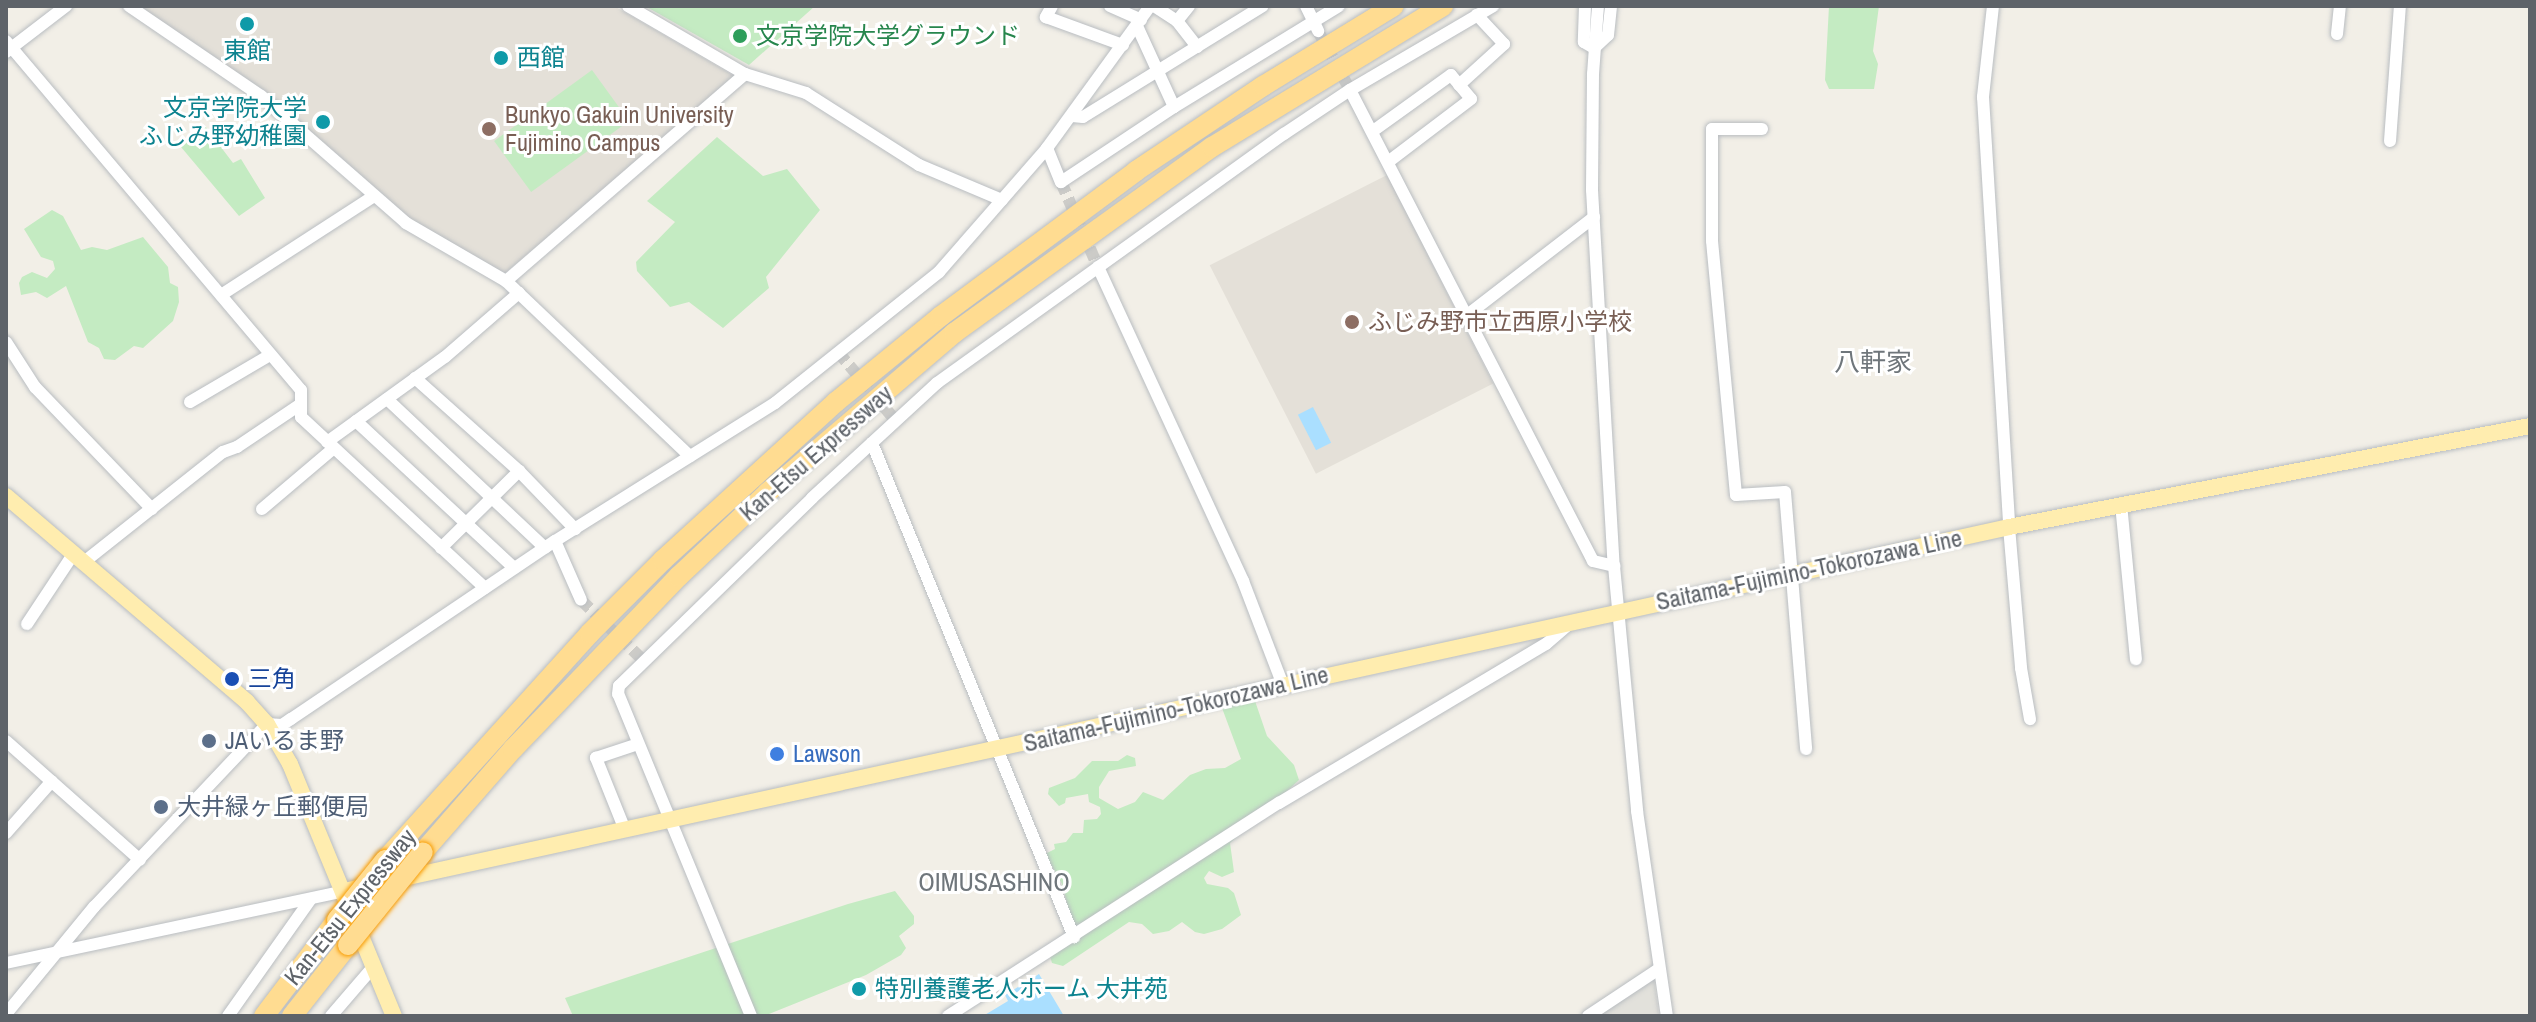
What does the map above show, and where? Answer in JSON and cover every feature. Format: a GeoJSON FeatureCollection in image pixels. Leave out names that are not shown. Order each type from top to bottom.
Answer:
{"type":"FeatureCollection","features":[{"type":"Feature","properties":{"kind":"highway","name":"Kan-Etsu Expressway"},"geometry":{"type":"LineString","coordinates":[[264,1016],[385,860],[590,633],[674,549],[836,402],[941,316],[1136,171],[1263,86],[1394,6]]}},
{"type":"Feature","properties":{"kind":"highway","name":"Kan-Etsu Expressway"},"geometry":{"type":"LineString","coordinates":[[292,1016],[423,852],[513,749],[679,576],[768,492],[954,333],[1212,147],[1443,6]]}},
{"type":"Feature","properties":{"kind":"main road","name":"Saitama-Fujimino-Tokorozawa Line"},"geometry":{"type":"LineString","coordinates":[[344,891],[1792,573],[2121,504],[2530,426]]}},
{"type":"Feature","properties":{"kind":"main road"},"geometry":{"type":"LineString","coordinates":[[6,496],[247,702],[267,724],[290,764],[394,1016]]}},
{"type":"Feature","properties":{"kind":"street"},"geometry":{"type":"LineString","coordinates":[[66,6],[8,47],[301,390],[301,417],[485,588]]}},
{"type":"Feature","properties":{"kind":"street"},"geometry":{"type":"LineString","coordinates":[[129,6],[261,96],[406,223],[506,281],[690,456]]}},
{"type":"Feature","properties":{"kind":"street"},"geometry":{"type":"LineString","coordinates":[[628,6],[745,74],[806,93],[919,165],[1002,200]]}},
{"type":"Feature","properties":{"kind":"street"},"geometry":{"type":"LineString","coordinates":[[1052,6],[1046,17],[1123,45]]}},
{"type":"Feature","properties":{"kind":"street"},"geometry":{"type":"LineString","coordinates":[[1110,6],[1139,23],[1174,107]]}},
{"type":"Feature","properties":{"kind":"street"},"geometry":{"type":"LineString","coordinates":[[6,1014],[57,952],[267,724],[282,725],[514,568],[775,403],[939,272],[1047,148],[1152,6],[1177,21],[1197,47]]}},
{"type":"Feature","properties":{"kind":"street"},"geometry":{"type":"LineString","coordinates":[[1177,21],[1189,6]]}},
{"type":"Feature","properties":{"kind":"street"},"geometry":{"type":"LineString","coordinates":[[1072,116],[1083,117],[1263,6]]}},
{"type":"Feature","properties":{"kind":"street"},"geometry":{"type":"LineString","coordinates":[[1306,6],[1315,26]]}},
{"type":"Feature","properties":{"kind":"street"},"geometry":{"type":"LineString","coordinates":[[1047,148],[1061,182],[1174,107],[1315,26],[1339,6]]}},
{"type":"Feature","properties":{"kind":"street"},"geometry":{"type":"LineString","coordinates":[[751,1016],[618,694],[619,686],[937,383],[1350,90],[1493,6]]}},
{"type":"Feature","properties":{"kind":"street"},"geometry":{"type":"LineString","coordinates":[[1585,6],[1584,42],[1594,48]]}},
{"type":"Feature","properties":{"kind":"street"},"geometry":{"type":"LineString","coordinates":[[1598,6],[1594,48],[1594,217],[1614,566],[1637,811],[1667,1016]]}},
{"type":"Feature","properties":{"kind":"street"},"geometry":{"type":"LineString","coordinates":[[1594,48],[1608,35],[1611,6]]}},
{"type":"Feature","properties":{"kind":"street"},"geometry":{"type":"LineString","coordinates":[[1993,6],[1983,97],[2009,527],[2021,668],[2030,719]]}},
{"type":"Feature","properties":{"kind":"street"},"geometry":{"type":"LineString","coordinates":[[2337,34],[2340,6]]}},
{"type":"Feature","properties":{"kind":"street"},"geometry":{"type":"LineString","coordinates":[[2390,141],[2400,6]]}},
{"type":"Feature","properties":{"kind":"street"},"geometry":{"type":"LineString","coordinates":[[1459,85],[1504,44],[1477,15]]}},
{"type":"Feature","properties":{"kind":"street"},"geometry":{"type":"LineString","coordinates":[[506,281],[745,74]]}},
{"type":"Feature","properties":{"kind":"street"},"geometry":{"type":"LineString","coordinates":[[1373,131],[1451,75],[1471,99],[1388,162]]}},
{"type":"Feature","properties":{"kind":"street"},"geometry":{"type":"LineString","coordinates":[[1350,90],[1593,561],[1614,566]]}},
{"type":"Feature","properties":{"kind":"street"},"geometry":{"type":"LineString","coordinates":[[1762,129],[1712,129],[1712,241],[1736,495],[1785,492],[1806,749]]}},
{"type":"Feature","properties":{"kind":"street"},"geometry":{"type":"LineString","coordinates":[[221,295],[374,196]]}},
{"type":"Feature","properties":{"kind":"street"},"geometry":{"type":"LineString","coordinates":[[1466,316],[1594,217]]}},
{"type":"Feature","properties":{"kind":"street"},"geometry":{"type":"LineString","coordinates":[[1098,267],[1243,581],[1283,685]]}},
{"type":"Feature","properties":{"kind":"street"},"geometry":{"type":"LineString","coordinates":[[262,509],[356,421],[415,378],[519,293]]}},
{"type":"Feature","properties":{"kind":"street"},"geometry":{"type":"LineString","coordinates":[[6,342],[35,387],[152,509]]}},
{"type":"Feature","properties":{"kind":"street"},"geometry":{"type":"LineString","coordinates":[[190,402],[270,355]]}},
{"type":"Feature","properties":{"kind":"street"},"geometry":{"type":"LineString","coordinates":[[415,378],[519,471],[575,529]]}},
{"type":"Feature","properties":{"kind":"street"},"geometry":{"type":"LineString","coordinates":[[387,399],[550,545],[581,600]]}},
{"type":"Feature","properties":{"kind":"street"},"geometry":{"type":"LineString","coordinates":[[27,624],[79,558],[152,509],[223,452],[237,447],[301,404]]}},
{"type":"Feature","properties":{"kind":"street"},"geometry":{"type":"LineString","coordinates":[[356,421],[514,568]]}},
{"type":"Feature","properties":{"kind":"street"},"geometry":{"type":"LineString","coordinates":[[872,443],[1074,937]]}},
{"type":"Feature","properties":{"kind":"street"},"geometry":{"type":"LineString","coordinates":[[441,548],[519,471]]}},
{"type":"Feature","properties":{"kind":"street"},"geometry":{"type":"LineString","coordinates":[[2121,504],[2136,659]]}},
{"type":"Feature","properties":{"kind":"street"},"geometry":{"type":"LineString","coordinates":[[948,1016],[1279,803],[1546,644],[1573,620]]}},
{"type":"Feature","properties":{"kind":"street"},"geometry":{"type":"LineString","coordinates":[[6,741],[140,860]]}},
{"type":"Feature","properties":{"kind":"street"},"geometry":{"type":"LineString","coordinates":[[625,830],[596,758],[638,744]]}},
{"type":"Feature","properties":{"kind":"street"},"geometry":{"type":"LineString","coordinates":[[6,833],[52,781]]}},
{"type":"Feature","properties":{"kind":"street"},"geometry":{"type":"LineString","coordinates":[[6,963],[344,891]]}},
{"type":"Feature","properties":{"kind":"street"},"geometry":{"type":"LineString","coordinates":[[228,1016],[310,900]]}},
{"type":"Feature","properties":{"kind":"street"},"geometry":{"type":"LineString","coordinates":[[331,1016],[374,966]]}},
{"type":"Feature","properties":{"kind":"street"},"geometry":{"type":"LineString","coordinates":[[1588,1016],[1659,969]]}},
{"type":"Feature","properties":{"kind":"shaded area","name":"Bunkyo Gakuin University Fujimino Campus"},"geometry":{"type":"Polygon","coordinates":[[[139,6],[614,6],[736,77],[504,274],[408,218],[139,6]]]}},
{"type":"Feature","properties":{"kind":"shaded area","name":"ふじみ野市立西原小学校"},"geometry":{"type":"Polygon","coordinates":[[[1387,175],[1493,383],[1316,474],[1210,265],[1387,175]]]}},
{"type":"Feature","properties":{"kind":"shaded area"},"geometry":{"type":"Polygon","coordinates":[[[1649,978],[1654,980],[1659,1016],[1592,1016],[1649,978]]]}},
{"type":"Feature","properties":{"kind":"green space","name":"文京学院大学グラウンド"},"geometry":{"type":"Polygon","coordinates":[[[645,6],[815,6],[749,65],[645,6]]]}},
{"type":"Feature","properties":{"kind":"green space"},"geometry":{"type":"Polygon","coordinates":[[[1829,6],[1879,6],[1873,51],[1878,64],[1874,89],[1829,89],[1825,80],[1829,6]]]}},
{"type":"Feature","properties":{"kind":"green space"},"geometry":{"type":"Polygon","coordinates":[[[592,70],[629,121],[531,192],[494,141],[592,70]]]}},
{"type":"Feature","properties":{"kind":"green space"},"geometry":{"type":"Polygon","coordinates":[[[205,126],[233,163],[241,159],[265,198],[239,216],[181,147],[205,126]]]}},
{"type":"Feature","properties":{"kind":"green space"},"geometry":{"type":"Polygon","coordinates":[[[717,137],[763,176],[787,169],[820,210],[766,277],[769,288],[723,328],[689,302],[670,307],[637,271],[636,262],[675,222],[647,201],[717,137]]]}},
{"type":"Feature","properties":{"kind":"green space"},"geometry":{"type":"Polygon","coordinates":[[[52,210],[63,216],[81,250],[92,247],[107,250],[143,237],[168,267],[170,283],[178,287],[179,302],[173,321],[143,348],[134,346],[115,360],[104,359],[99,348],[88,342],[66,286],[47,298],[36,292],[21,295],[19,283],[22,277],[32,272],[47,278],[55,269],[53,261],[41,257],[24,229],[52,210]]]}},
{"type":"Feature","properties":{"kind":"green space"},"geometry":{"type":"Polygon","coordinates":[[[1254,698],[1267,736],[1294,765],[1299,780],[1230,843],[1234,872],[1222,877],[1209,871],[1204,878],[1207,884],[1228,888],[1234,893],[1241,915],[1222,929],[1204,934],[1195,932],[1182,922],[1169,931],[1153,934],[1142,924],[1129,922],[1063,966],[1052,963],[1047,947],[1063,937],[1072,923],[1062,884],[1045,854],[1055,849],[1054,844],[1066,842],[1073,833],[1083,833],[1084,820],[1097,819],[1101,814],[1100,807],[1089,802],[1088,794],[1066,798],[1065,803],[1059,806],[1048,794],[1049,788],[1075,778],[1092,761],[1118,761],[1127,755],[1135,758],[1136,766],[1109,771],[1099,787],[1099,798],[1118,809],[1135,802],[1143,792],[1163,800],[1190,775],[1206,769],[1225,768],[1241,759],[1222,708],[1231,700],[1254,698]]]}},
{"type":"Feature","properties":{"kind":"green space"},"geometry":{"type":"Polygon","coordinates":[[[895,891],[914,916],[914,924],[899,936],[906,948],[901,955],[866,975],[764,1016],[573,1016],[565,998],[848,904],[895,891]]]}},
{"type":"Feature","properties":{"kind":"water"},"geometry":{"type":"Polygon","coordinates":[[[1313,407],[1331,443],[1316,450],[1298,415],[1313,407]]]}},
{"type":"Feature","properties":{"kind":"water"},"geometry":{"type":"Polygon","coordinates":[[[1039,974],[1064,1016],[983,1016],[1008,1001],[1005,995],[1039,974]]]}},
{"type":"Feature","properties":{"kind":"tunnel"},"geometry":{"type":"LineString","coordinates":[[1318,31],[1350,90]]}},
{"type":"Feature","properties":{"kind":"tunnel"},"geometry":{"type":"LineString","coordinates":[[1061,182],[1098,267]]}},
{"type":"Feature","properties":{"kind":"tunnel"},"geometry":{"type":"LineString","coordinates":[[838,352],[895,420]]}},
{"type":"Feature","properties":{"kind":"tunnel"},"geometry":{"type":"LineString","coordinates":[[581,600],[644,661]]}},
{"type":"Feature","properties":{"kind":"place","name":"東館"},"geometry":{"type":"Point","coordinates":[247,24]}},
{"type":"Feature","properties":{"kind":"place","name":"文京学院大学グラウンド"},"geometry":{"type":"Point","coordinates":[740,36]}},
{"type":"Feature","properties":{"kind":"place","name":"西館"},"geometry":{"type":"Point","coordinates":[501,58]}},
{"type":"Feature","properties":{"kind":"place","name":"文京学院大学 ふじみ野幼稚園"},"geometry":{"type":"Point","coordinates":[323,122]}},
{"type":"Feature","properties":{"kind":"place","name":"Bunkyo Gakuin University Fujimino Campus"},"geometry":{"type":"Point","coordinates":[489,129]}},
{"type":"Feature","properties":{"kind":"place","name":"ふじみ野市立西原小学校"},"geometry":{"type":"Point","coordinates":[1352,322]}},
{"type":"Feature","properties":{"kind":"place","name":"三角"},"geometry":{"type":"Point","coordinates":[232,679]}},
{"type":"Feature","properties":{"kind":"place","name":"JAいるま野"},"geometry":{"type":"Point","coordinates":[209,741]}},
{"type":"Feature","properties":{"kind":"place","name":"Lawson"},"geometry":{"type":"Point","coordinates":[777,754]}},
{"type":"Feature","properties":{"kind":"place","name":"大井緑ヶ丘郵便局"},"geometry":{"type":"Point","coordinates":[161,807]}},
{"type":"Feature","properties":{"kind":"place","name":"特別養護老人ホーム 大井苑"},"geometry":{"type":"Point","coordinates":[859,989]}},
{"type":"Feature","properties":{"kind":"district","name":"八軒家"},"geometry":{"type":"Point","coordinates":[1873,362]}},
{"type":"Feature","properties":{"kind":"district","name":"OIMUSASHINO"},"geometry":{"type":"Point","coordinates":[994,882]}}]}
